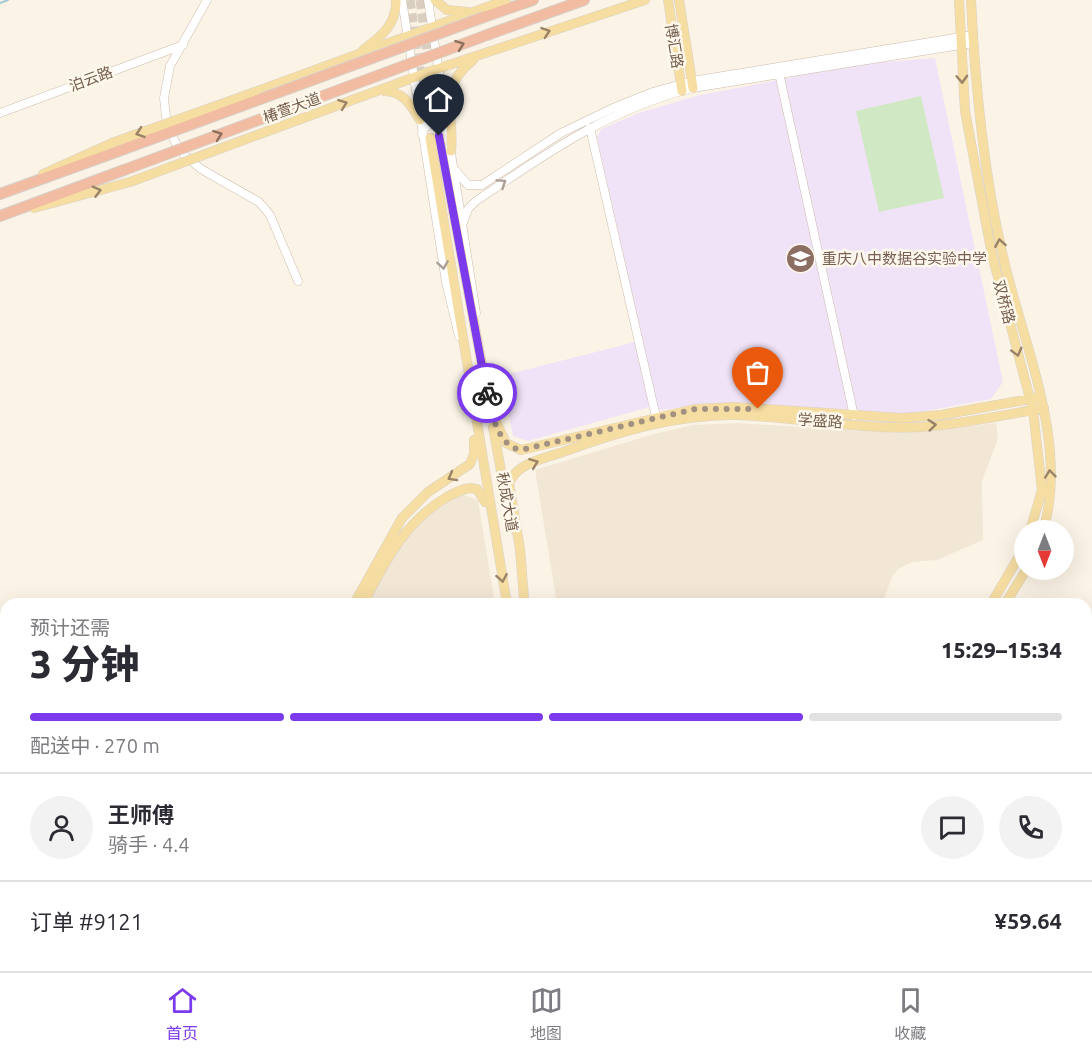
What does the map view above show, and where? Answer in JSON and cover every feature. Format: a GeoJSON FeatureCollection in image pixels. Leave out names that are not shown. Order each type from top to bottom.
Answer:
{"type":"FeatureCollection","features":[{"type":"Feature","properties":{"kind":"highway","name":"椿萱大道"},"geometry":{"type":"LineString","coordinates":[[0,194],[114,148],[482,13],[533,0]]}},
{"type":"Feature","properties":{"kind":"highway","name":"椿萱大道"},"geometry":{"type":"LineString","coordinates":[[0,216],[584,0]]}},
{"type":"Feature","properties":{"kind":"main road"},"geometry":{"type":"LineString","coordinates":[[354,56],[387,30],[395,15],[396,0]]}},
{"type":"Feature","properties":{"kind":"main road"},"geometry":{"type":"LineString","coordinates":[[435,0],[452,12],[482,13]]}},
{"type":"Feature","properties":{"kind":"main road"},"geometry":{"type":"LineString","coordinates":[[114,148],[255,92],[482,13],[506,0]]}},
{"type":"Feature","properties":{"kind":"main road"},"geometry":{"type":"LineString","coordinates":[[0,216],[130,182],[437,69],[645,0]]}},
{"type":"Feature","properties":{"kind":"main road","name":"博汇路"},"geometry":{"type":"LineString","coordinates":[[668,0],[681,88]]}},
{"type":"Feature","properties":{"kind":"main road","name":"博汇路"},"geometry":{"type":"LineString","coordinates":[[679,0],[692,85]]}},
{"type":"Feature","properties":{"kind":"main road","name":"双桥路"},"geometry":{"type":"LineString","coordinates":[[959,0],[965,111],[992,255],[1033,410],[1042,490],[1033,520]]}},
{"type":"Feature","properties":{"kind":"main road","name":"双桥路"},"geometry":{"type":"LineString","coordinates":[[971,0],[977,109],[1002,252],[1044,408],[1052,490],[1045,520]]}},
{"type":"Feature","properties":{"kind":"main road"},"geometry":{"type":"LineString","coordinates":[[451,151],[452,134],[448,102],[451,87],[458,74],[480,55]]}},
{"type":"Feature","properties":{"kind":"main road"},"geometry":{"type":"LineString","coordinates":[[379,91],[392,91],[404,97],[420,120]]}},
{"type":"Feature","properties":{"kind":"main road","name":"秋成大道"},"geometry":{"type":"LineString","coordinates":[[435,137],[518,549]]}},
{"type":"Feature","properties":{"kind":"main road","name":"秋成大道"},"geometry":{"type":"LineString","coordinates":[[435,137],[465,363],[506,598]]}},
{"type":"Feature","properties":{"kind":"main road","name":"学盛路"},"geometry":{"type":"LineString","coordinates":[[490,409],[506,443],[521,450],[695,409],[726,407],[854,416],[921,417],[1041,397]]}},
{"type":"Feature","properties":{"kind":"main road"},"geometry":{"type":"LineString","coordinates":[[357,598],[385,544],[408,510],[428,492],[470,464],[474,454],[473,408]]}},
{"type":"Feature","properties":{"kind":"main road","name":"学盛路"},"geometry":{"type":"LineString","coordinates":[[518,549],[509,488],[516,472],[565,451],[643,427],[696,417],[737,415],[922,427],[1044,408]]}},
{"type":"Feature","properties":{"kind":"main road"},"geometry":{"type":"LineString","coordinates":[[366,598],[399,539],[432,507],[458,491],[473,488],[480,492],[491,513]]}},
{"type":"Feature","properties":{"kind":"main road"},"geometry":{"type":"LineString","coordinates":[[518,549],[525,598]]}},
{"type":"Feature","properties":{"kind":"main road"},"geometry":{"type":"LineString","coordinates":[[995,598],[1014,567]]}},
{"type":"Feature","properties":{"kind":"main road"},"geometry":{"type":"LineString","coordinates":[[1009,598],[1020,580]]}},
{"type":"Feature","properties":{"kind":"street"},"geometry":{"type":"LineString","coordinates":[[207,0],[170,66],[164,98],[166,117],[174,140],[184,155],[201,169],[259,202],[278,228],[298,281]]}},
{"type":"Feature","properties":{"kind":"street"},"geometry":{"type":"LineString","coordinates":[[402,0],[420,120],[451,151],[473,283],[480,356]]}},
{"type":"Feature","properties":{"kind":"street"},"geometry":{"type":"LineString","coordinates":[[428,0],[437,69],[435,137]]}},
{"type":"Feature","properties":{"kind":"street"},"geometry":{"type":"LineString","coordinates":[[454,169],[468,185],[482,185],[561,133],[613,108],[692,85],[973,39]]}},
{"type":"Feature","properties":{"kind":"street"},"geometry":{"type":"LineString","coordinates":[[692,85],[779,74],[961,41]]}},
{"type":"Feature","properties":{"kind":"street","name":"泊云路"},"geometry":{"type":"LineString","coordinates":[[0,113],[183,45]]}},
{"type":"Feature","properties":{"kind":"street"},"geometry":{"type":"LineString","coordinates":[[779,74],[854,416]]}},
{"type":"Feature","properties":{"kind":"street"},"geometry":{"type":"LineString","coordinates":[[463,223],[468,209],[476,201],[566,140],[618,113],[681,88]]}},
{"type":"Feature","properties":{"kind":"street"},"geometry":{"type":"LineString","coordinates":[[590,128],[656,417]]}},
{"type":"Feature","properties":{"kind":"shaded area","name":"重庆八中数据谷实验中学"},"geometry":{"type":"Polygon","coordinates":[[[935,58],[1003,382],[991,399],[909,414],[734,403],[658,410],[597,137],[601,129],[639,113],[696,96],[859,64],[935,58]]]}},
{"type":"Feature","properties":{"kind":"shaded area"},"geometry":{"type":"Polygon","coordinates":[[[635,342],[650,407],[528,441],[513,436],[501,376],[635,342]]]}},
{"type":"Feature","properties":{"kind":"shaded area"},"geometry":{"type":"Polygon","coordinates":[[[737,423],[882,432],[926,432],[996,423],[998,439],[982,481],[983,540],[937,560],[912,562],[898,569],[892,577],[884,598],[556,598],[535,470],[654,434],[694,425],[737,423]]]}},
{"type":"Feature","properties":{"kind":"shaded area"},"geometry":{"type":"Polygon","coordinates":[[[461,494],[478,500],[494,598],[370,598],[403,538],[430,513],[461,494]]]}},
{"type":"Feature","properties":{"kind":"green space"},"geometry":{"type":"Polygon","coordinates":[[[921,96],[944,198],[879,212],[856,111],[921,96]]]}},
{"type":"Feature","properties":{"kind":"waterway"},"geometry":{"type":"LineString","coordinates":[[0,3],[8,0]]}},
{"type":"Feature","properties":{"kind":"tunnel"},"geometry":{"type":"LineString","coordinates":[[410,0],[430,138]]}},
{"type":"Feature","properties":{"kind":"tunnel"},"geometry":{"type":"LineString","coordinates":[[420,0],[439,136]]}},
{"type":"Feature","properties":{"kind":"way so far"},"geometry":{"type":"LineString","coordinates":[[487,393],[490,409],[502,438],[517,450],[562,442],[666,414],[695,409],[735,407],[758,409]]}},
{"type":"Feature","properties":{"kind":"place","name":"重庆八中数据谷实验中学"},"geometry":{"type":"Point","coordinates":[801,259]}},
{"type":"Feature","properties":{"kind":"route"},"geometry":{"type":"LineString","coordinates":[[439,136],[465,286],[487,393]]}}]}
